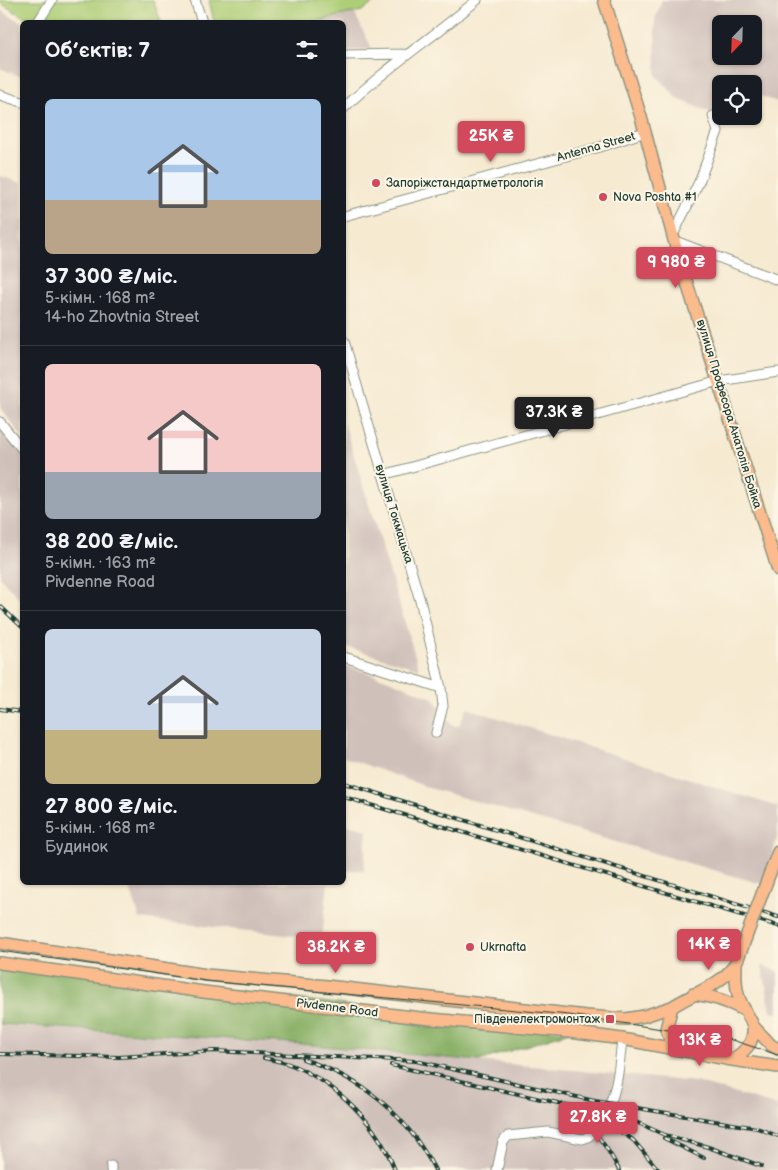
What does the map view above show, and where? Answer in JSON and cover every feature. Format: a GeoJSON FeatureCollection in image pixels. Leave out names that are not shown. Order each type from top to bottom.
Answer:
{"type":"FeatureCollection","features":[{"type":"Feature","properties":{"kind":"main road","name":"вулиця Професора Анатолія Бойка"},"geometry":{"type":"LineString","coordinates":[[604,0],[645,132],[674,238],[778,570]]}},
{"type":"Feature","properties":{"kind":"main road"},"geometry":{"type":"LineString","coordinates":[[777,856],[736,963],[713,984],[672,1007],[666,1029],[674,1048],[778,1067]]}},
{"type":"Feature","properties":{"kind":"main road","name":"Pivdenne Road"},"geometry":{"type":"LineString","coordinates":[[0,943],[207,975],[336,987],[586,1016],[626,1019],[644,1016],[672,1007]]}},
{"type":"Feature","properties":{"kind":"main road","name":"Pivdenne Road"},"geometry":{"type":"LineString","coordinates":[[0,963],[194,990],[622,1039],[674,1048]]}},
{"type":"Feature","properties":{"kind":"main road"},"geometry":{"type":"LineString","coordinates":[[736,963],[738,995],[744,1010],[753,1026],[771,1045],[778,1049]]}},
{"type":"Feature","properties":{"kind":"main road"},"geometry":{"type":"LineString","coordinates":[[693,994],[708,995],[727,1001],[744,1010]]}},
{"type":"Feature","properties":{"kind":"main road"},"geometry":{"type":"LineString","coordinates":[[732,1060],[747,1051],[753,1026]]}},
{"type":"Feature","properties":{"kind":"street"},"geometry":{"type":"LineString","coordinates":[[39,20],[52,0]]}},
{"type":"Feature","properties":{"kind":"street"},"geometry":{"type":"LineString","coordinates":[[195,0],[201,20]]}},
{"type":"Feature","properties":{"kind":"street"},"geometry":{"type":"LineString","coordinates":[[346,106],[408,54],[477,0]]}},
{"type":"Feature","properties":{"kind":"street"},"geometry":{"type":"LineString","coordinates":[[346,55],[408,54]]}},
{"type":"Feature","properties":{"kind":"street"},"geometry":{"type":"LineString","coordinates":[[0,95],[20,101]]}},
{"type":"Feature","properties":{"kind":"street"},"geometry":{"type":"LineString","coordinates":[[716,125],[718,131],[699,182],[674,238],[778,280]]}},
{"type":"Feature","properties":{"kind":"street","name":"Antenna Street"},"geometry":{"type":"LineString","coordinates":[[346,215],[600,147],[645,132]]}},
{"type":"Feature","properties":{"kind":"street","name":"вулиця Токмацька"},"geometry":{"type":"LineString","coordinates":[[346,348],[421,604],[441,688],[443,706],[436,733]]}},
{"type":"Feature","properties":{"kind":"street"},"geometry":{"type":"LineString","coordinates":[[383,475],[719,381],[778,372]]}},
{"type":"Feature","properties":{"kind":"street"},"geometry":{"type":"LineString","coordinates":[[0,422],[20,447]]}},
{"type":"Feature","properties":{"kind":"street"},"geometry":{"type":"LineString","coordinates":[[346,658],[441,688]]}},
{"type":"Feature","properties":{"kind":"street"},"geometry":{"type":"LineString","coordinates":[[497,1170],[503,1142],[508,1136],[548,1132],[582,1139],[588,1138],[594,1132],[605,1116],[614,1096],[622,1039]]}},
{"type":"Feature","properties":{"kind":"shaded area"},"geometry":{"type":"Polygon","coordinates":[[[662,0],[778,0],[778,102],[762,97],[762,75],[712,75],[712,113],[678,99],[656,75],[655,19],[662,0]]]}},
{"type":"Feature","properties":{"kind":"shaded area"},"geometry":{"type":"Polygon","coordinates":[[[0,10],[20,22],[20,76],[0,68],[0,10]]]}},
{"type":"Feature","properties":{"kind":"shaded area"},"geometry":{"type":"Polygon","coordinates":[[[354,12],[372,49],[346,51],[346,20],[319,20],[354,12]]]}},
{"type":"Feature","properties":{"kind":"shaded area"},"geometry":{"type":"Polygon","coordinates":[[[0,176],[20,182],[20,433],[0,408],[0,176]]]}},
{"type":"Feature","properties":{"kind":"shaded area"},"geometry":{"type":"Polygon","coordinates":[[[0,427],[20,451],[20,599],[0,577],[0,427]]]}},
{"type":"Feature","properties":{"kind":"shaded area"},"geometry":{"type":"Polygon","coordinates":[[[346,430],[419,669],[346,647],[346,430]]]}},
{"type":"Feature","properties":{"kind":"shaded area"},"geometry":{"type":"Polygon","coordinates":[[[346,666],[433,698],[452,725],[459,726],[467,708],[778,807],[778,833],[765,885],[433,789],[346,758],[346,666]]]}},
{"type":"Feature","properties":{"kind":"shaded area"},"geometry":{"type":"Polygon","coordinates":[[[346,825],[367,830],[364,870],[346,871],[346,825]]]}},
{"type":"Feature","properties":{"kind":"shaded area"},"geometry":{"type":"Polygon","coordinates":[[[126,885],[328,885],[322,939],[140,919],[130,888],[126,885]]]}},
{"type":"Feature","properties":{"kind":"shaded area"},"geometry":{"type":"Polygon","coordinates":[[[762,966],[778,971],[778,1013],[771,1011],[762,966]]]}},
{"type":"Feature","properties":{"kind":"shaded area"},"geometry":{"type":"Polygon","coordinates":[[[0,1024],[292,1043],[696,1082],[778,1106],[778,1170],[0,1170],[0,1024]]]}},
{"type":"Feature","properties":{"kind":"green space"},"geometry":{"type":"Polygon","coordinates":[[[0,0],[153,0],[160,20],[30,20],[0,3],[0,0]]]}},
{"type":"Feature","properties":{"kind":"green space"},"geometry":{"type":"Polygon","coordinates":[[[209,0],[378,0],[362,11],[319,20],[214,20],[209,0]]]}},
{"type":"Feature","properties":{"kind":"green space"},"geometry":{"type":"Polygon","coordinates":[[[0,963],[569,1032],[479,1061],[292,1043],[0,1024],[0,963]]]}},
{"type":"Feature","properties":{"kind":"tram line"},"geometry":{"type":"LineString","coordinates":[[0,951],[206,981],[569,1015],[705,1034],[732,1040],[778,1055]]}},
{"type":"Feature","properties":{"kind":"railway"},"geometry":{"type":"LineString","coordinates":[[0,606],[20,625]]}},
{"type":"Feature","properties":{"kind":"railway"},"geometry":{"type":"LineString","coordinates":[[0,709],[20,712]]}},
{"type":"Feature","properties":{"kind":"railway"},"geometry":{"type":"LineString","coordinates":[[346,784],[778,917]]}},
{"type":"Feature","properties":{"kind":"railway"},"geometry":{"type":"LineString","coordinates":[[346,798],[778,926]]}},
{"type":"Feature","properties":{"kind":"railway"},"geometry":{"type":"LineString","coordinates":[[0,1054],[119,1057],[214,1051],[416,1061],[595,1101],[757,1128],[778,1136]]}},
{"type":"Feature","properties":{"kind":"railway"},"geometry":{"type":"LineString","coordinates":[[264,1058],[294,1066],[327,1084],[355,1108],[367,1122],[378,1137],[395,1170]]}},
{"type":"Feature","properties":{"kind":"railway"},"geometry":{"type":"LineString","coordinates":[[303,1059],[345,1077],[381,1101],[411,1132],[435,1170]]}},
{"type":"Feature","properties":{"kind":"railway"},"geometry":{"type":"LineString","coordinates":[[391,1065],[571,1106],[602,1119],[633,1140],[659,1170]]}},
{"type":"Feature","properties":{"kind":"railway"},"geometry":{"type":"LineString","coordinates":[[588,1107],[629,1119],[665,1135],[708,1147],[761,1166]]}},
{"type":"Feature","properties":{"kind":"railway"},"geometry":{"type":"LineString","coordinates":[[565,1110],[590,1127],[609,1152],[619,1170]]}},
{"type":"Feature","properties":{"kind":"railway"},"geometry":{"type":"LineString","coordinates":[[664,1138],[704,1158]]}},
{"type":"Feature","properties":{"kind":"place","name":"Запоріжстандартметрологія"},"geometry":{"type":"Point","coordinates":[376,183]}},
{"type":"Feature","properties":{"kind":"place","name":"Nova Poshta #1"},"geometry":{"type":"Point","coordinates":[603,197]}},
{"type":"Feature","properties":{"kind":"place","name":"Ukrnafta"},"geometry":{"type":"Point","coordinates":[470,947]}},
{"type":"Feature","properties":{"kind":"place","name":"Південелектромонтаж"},"geometry":{"type":"Point","coordinates":[610,1019]}}]}
